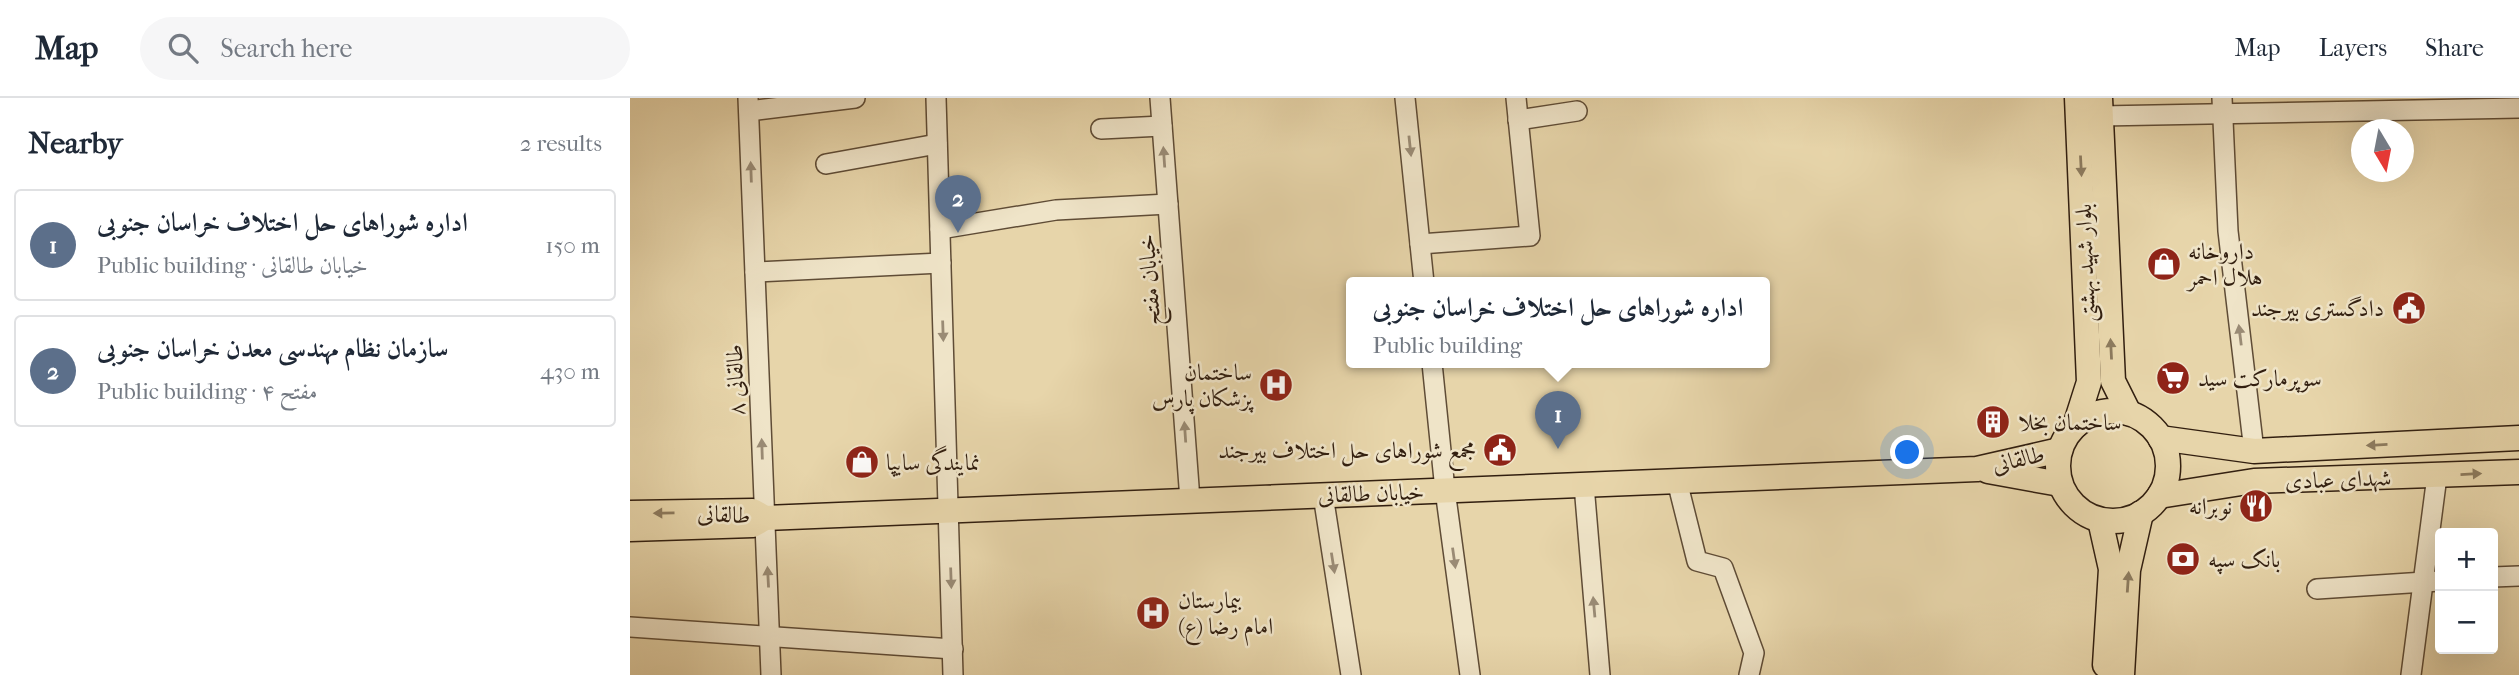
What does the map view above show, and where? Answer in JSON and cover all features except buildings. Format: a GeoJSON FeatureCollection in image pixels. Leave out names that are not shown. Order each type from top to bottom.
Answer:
{"type":"FeatureCollection","features":[{"type":"Feature","properties":{"kind":"main road","name":"بلوار شهید بهشتی"},"geometry":{"type":"LineString","coordinates":[[2075,426],[2089,382],[2077,98]]}},
{"type":"Feature","properties":{"kind":"main road","name":"بلوار شهید بهشتی"},"geometry":{"type":"LineString","coordinates":[[2101,107],[2113,381],[2129,414]]}},
{"type":"Feature","properties":{"kind":"main road"},"geometry":{"type":"LineString","coordinates":[[2122,675],[2128,570],[2150,505],[2168,467],[2160,438],[2141,419],[2129,414],[2100,412],[2075,426],[2060,450],[2057,467],[2060,484],[2076,507],[2101,520],[2115,521],[2150,505]]}},
{"type":"Feature","properties":{"kind":"main road","name":"شهدای عبادی"},"geometry":{"type":"LineString","coordinates":[[2160,438],[2254,451],[2519,439]]}},
{"type":"Feature","properties":{"kind":"main road","name":"طالقانی"},"geometry":{"type":"LineString","coordinates":[[1977,469],[2060,450]]}},
{"type":"Feature","properties":{"kind":"main road"},"geometry":{"type":"LineString","coordinates":[[2254,451],[2244,456],[2240,464],[2245,478],[2254,481]]}},
{"type":"Feature","properties":{"kind":"main road"},"geometry":{"type":"LineString","coordinates":[[1977,469],[2060,484]]}},
{"type":"Feature","properties":{"kind":"main road","name":"خیابان طالقانی"},"geometry":{"type":"LineString","coordinates":[[765,518],[1977,469]]}},
{"type":"Feature","properties":{"kind":"main road","name":"شهدای عبادی"},"geometry":{"type":"LineString","coordinates":[[2150,505],[2254,481],[2519,472]]}},
{"type":"Feature","properties":{"kind":"main road","name":"طالقانی"},"geometry":{"type":"LineString","coordinates":[[630,513],[753,511],[765,518],[753,525],[630,529]]}},
{"type":"Feature","properties":{"kind":"main road"},"geometry":{"type":"LineString","coordinates":[[2101,520],[2110,569],[2105,675]]}},
{"type":"Feature","properties":{"kind":"street"},"geometry":{"type":"LineString","coordinates":[[936,98],[953,675]]}},
{"type":"Feature","properties":{"kind":"street","name":"خیابان مفتح"},"geometry":{"type":"LineString","coordinates":[[1160,98],[1190,500]]}},
{"type":"Feature","properties":{"kind":"street"},"geometry":{"type":"LineString","coordinates":[[1405,98],[1423,277]]}},
{"type":"Feature","properties":{"kind":"street"},"geometry":{"type":"LineString","coordinates":[[1420,244],[1530,236],[1516,98]]}},
{"type":"Feature","properties":{"kind":"street"},"geometry":{"type":"LineString","coordinates":[[749,104],[846,99]]}},
{"type":"Feature","properties":{"kind":"street","name":"طالقانی ۸"},"geometry":{"type":"LineString","coordinates":[[749,104],[771,675]]}},
{"type":"Feature","properties":{"kind":"street"},"geometry":{"type":"LineString","coordinates":[[2101,107],[2223,105],[2519,108]]}},
{"type":"Feature","properties":{"kind":"street"},"geometry":{"type":"LineString","coordinates":[[2223,105],[2228,230],[2254,451]]}},
{"type":"Feature","properties":{"kind":"street"},"geometry":{"type":"LineString","coordinates":[[1518,120],[1577,111]]}},
{"type":"Feature","properties":{"kind":"street"},"geometry":{"type":"LineString","coordinates":[[1101,129],[1162,126]]}},
{"type":"Feature","properties":{"kind":"street"},"geometry":{"type":"LineString","coordinates":[[826,164],[937,144]]}},
{"type":"Feature","properties":{"kind":"street"},"geometry":{"type":"LineString","coordinates":[[940,229],[1056,210],[1168,204]]}},
{"type":"Feature","properties":{"kind":"street"},"geometry":{"type":"LineString","coordinates":[[755,272],[941,262]]}},
{"type":"Feature","properties":{"kind":"street"},"geometry":{"type":"LineString","coordinates":[[1433,368],[1445,490],[1470,675]]}},
{"type":"Feature","properties":{"kind":"street"},"geometry":{"type":"LineString","coordinates":[[2411,675],[2432,581],[2437,476]]}},
{"type":"Feature","properties":{"kind":"street"},"geometry":{"type":"LineString","coordinates":[[1677,481],[1697,561],[1723,568],[1732,592],[1754,653],[1749,675]]}},
{"type":"Feature","properties":{"kind":"street"},"geometry":{"type":"LineString","coordinates":[[1584,485],[1600,675]]}},
{"type":"Feature","properties":{"kind":"street"},"geometry":{"type":"LineString","coordinates":[[1323,495],[1351,675]]}},
{"type":"Feature","properties":{"kind":"street"},"geometry":{"type":"LineString","coordinates":[[2498,577],[2519,576]]}},
{"type":"Feature","properties":{"kind":"street"},"geometry":{"type":"LineString","coordinates":[[2317,589],[2432,581]]}},
{"type":"Feature","properties":{"kind":"street"},"geometry":{"type":"LineString","coordinates":[[630,626],[953,649]]}},
{"type":"Feature","properties":{"kind":"place","name":"سازمان نظام مهندسی معدن خراسان جنوبی"},"geometry":{"type":"Point","coordinates":[958,233]}},
{"type":"Feature","properties":{"kind":"place","name":"داروخانه هلال احمر"},"geometry":{"type":"Point","coordinates":[2164,264]}},
{"type":"Feature","properties":{"kind":"place","name":"دادگستری بیرجند"},"geometry":{"type":"Point","coordinates":[2409,308]}},
{"type":"Feature","properties":{"kind":"place","name":"سوپرمارکت سید"},"geometry":{"type":"Point","coordinates":[2173,378]}},
{"type":"Feature","properties":{"kind":"place","name":"ساختمان پزشکان پارس"},"geometry":{"type":"Point","coordinates":[1276,385]}},
{"type":"Feature","properties":{"kind":"place","name":"ساختمان بخلا"},"geometry":{"type":"Point","coordinates":[1993,422]}},
{"type":"Feature","properties":{"kind":"place","name":"اداره شوراهای حل اختلاف خراسان جنوبی"},"geometry":{"type":"Point","coordinates":[1558,449]}},
{"type":"Feature","properties":{"kind":"place","name":"مجمع شوراهای حل اختلاف بیرجند"},"geometry":{"type":"Point","coordinates":[1500,450]}},
{"type":"Feature","properties":{"kind":"place","name":"نمایندگی سایپا"},"geometry":{"type":"Point","coordinates":[862,462]}},
{"type":"Feature","properties":{"kind":"place","name":"نوبرانه"},"geometry":{"type":"Point","coordinates":[2256,506]}},
{"type":"Feature","properties":{"kind":"place","name":"بانک سپه"},"geometry":{"type":"Point","coordinates":[2183,559]}},
{"type":"Feature","properties":{"kind":"place","name":"بیمارستان امام رضا (ع)"},"geometry":{"type":"Point","coordinates":[1153,613]}}]}
